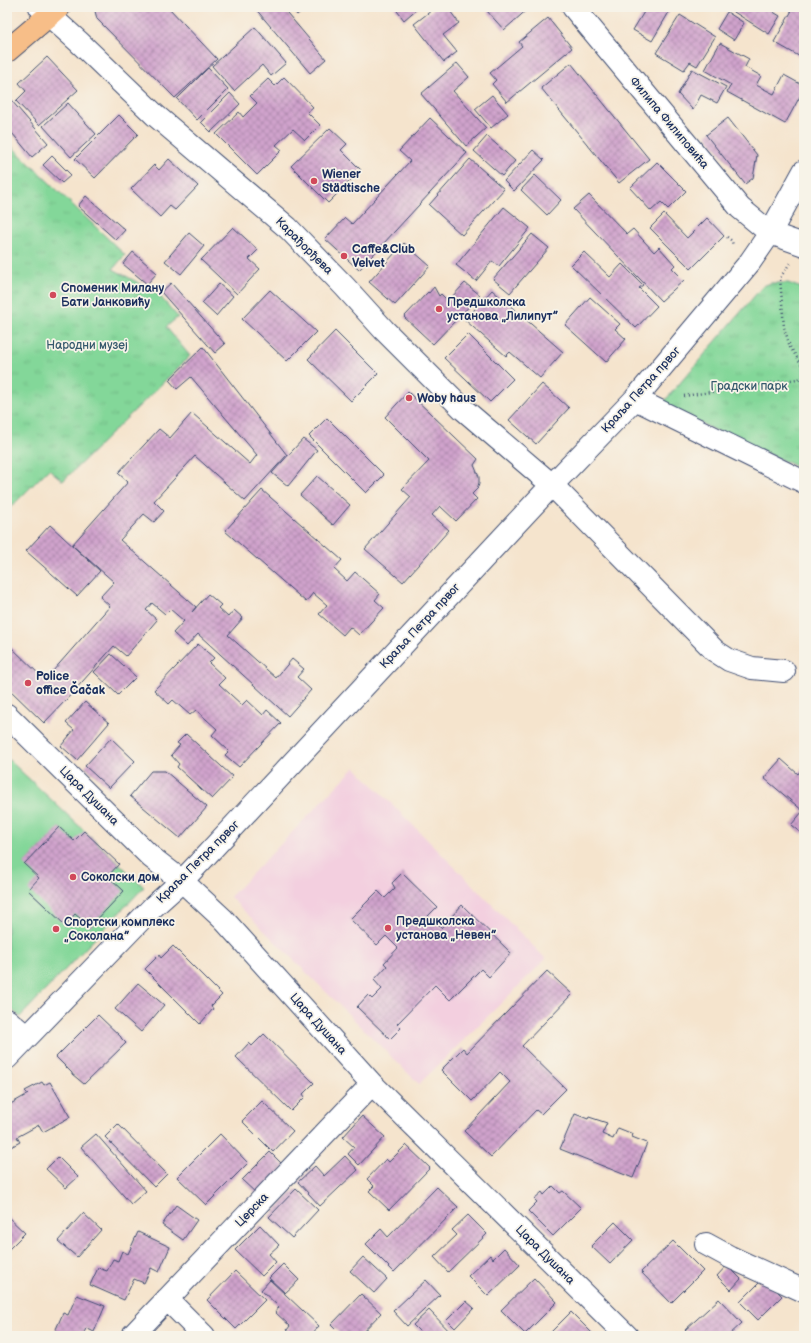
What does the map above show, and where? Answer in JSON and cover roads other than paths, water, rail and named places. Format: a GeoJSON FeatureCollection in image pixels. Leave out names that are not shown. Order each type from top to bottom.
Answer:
{"type":"FeatureCollection","features":[{"type":"Feature","properties":{"kind":"main road"},"geometry":{"type":"LineString","coordinates":[[7,51],[49,10]]}},
{"type":"Feature","properties":{"kind":"street","name":"Филипа Филиповића"},"geometry":{"type":"LineString","coordinates":[[573,7],[740,208],[770,233],[803,245]]}},
{"type":"Feature","properties":{"kind":"street","name":"Карађорђева"},"geometry":{"type":"LineString","coordinates":[[49,10],[79,42],[155,115],[288,228],[384,330],[463,409],[552,485],[715,651],[729,660],[752,668],[784,671]]}},
{"type":"Feature","properties":{"kind":"street","name":"Краља Петра првог"},"geometry":{"type":"LineString","coordinates":[[7,1058],[148,912],[182,881],[552,485],[635,399],[750,262],[770,233],[804,171]]}},
{"type":"Feature","properties":{"kind":"street"},"geometry":{"type":"LineString","coordinates":[[635,399],[804,482]]}},
{"type":"Feature","properties":{"kind":"street","name":"Цара Душана"},"geometry":{"type":"LineString","coordinates":[[7,715],[151,857],[182,881],[223,919],[372,1084],[627,1336]]}},
{"type":"Feature","properties":{"kind":"street"},"geometry":{"type":"LineString","coordinates":[[7,1020],[26,1037]]}},
{"type":"Feature","properties":{"kind":"street","name":"Церска"},"geometry":{"type":"LineString","coordinates":[[132,1336],[372,1084]]}},
{"type":"Feature","properties":{"kind":"street"},"geometry":{"type":"LineString","coordinates":[[706,1244],[730,1257],[804,1291]]}},
{"type":"Feature","properties":{"kind":"street"},"geometry":{"type":"LineString","coordinates":[[168,1298],[204,1336]]}},
{"type":"Feature","properties":{"kind":"place","name":"Wiener Städtische"},"geometry":{"type":"Point","coordinates":[314,181]}},
{"type":"Feature","properties":{"kind":"place","name":"Caffe&Club Velvet"},"geometry":{"type":"Point","coordinates":[344,256]}},
{"type":"Feature","properties":{"kind":"place","name":"Споменик Милану Бати Јанковићу"},"geometry":{"type":"Point","coordinates":[53,295]}},
{"type":"Feature","properties":{"kind":"place","name":"Предшколска установа „Лилипут”"},"geometry":{"type":"Point","coordinates":[439,309]}},
{"type":"Feature","properties":{"kind":"place","name":"Woby haus"},"geometry":{"type":"Point","coordinates":[409,398]}},
{"type":"Feature","properties":{"kind":"place","name":"Police office Čačak"},"geometry":{"type":"Point","coordinates":[28,683]}},
{"type":"Feature","properties":{"kind":"place","name":"Соколски дом"},"geometry":{"type":"Point","coordinates":[73,877]}},
{"type":"Feature","properties":{"kind":"place","name":"Предшколска установа „Невен”"},"geometry":{"type":"Point","coordinates":[388,928]}},
{"type":"Feature","properties":{"kind":"place","name":"Спортски комплекс „Соколана”"},"geometry":{"type":"Point","coordinates":[56,929]}},
{"type":"Feature","properties":{"kind":"park label","name":"Народни музеј"},"geometry":{"type":"Point","coordinates":[87,345]}},
{"type":"Feature","properties":{"kind":"park label","name":"Градски парк"},"geometry":{"type":"Point","coordinates":[749,386]}}]}
